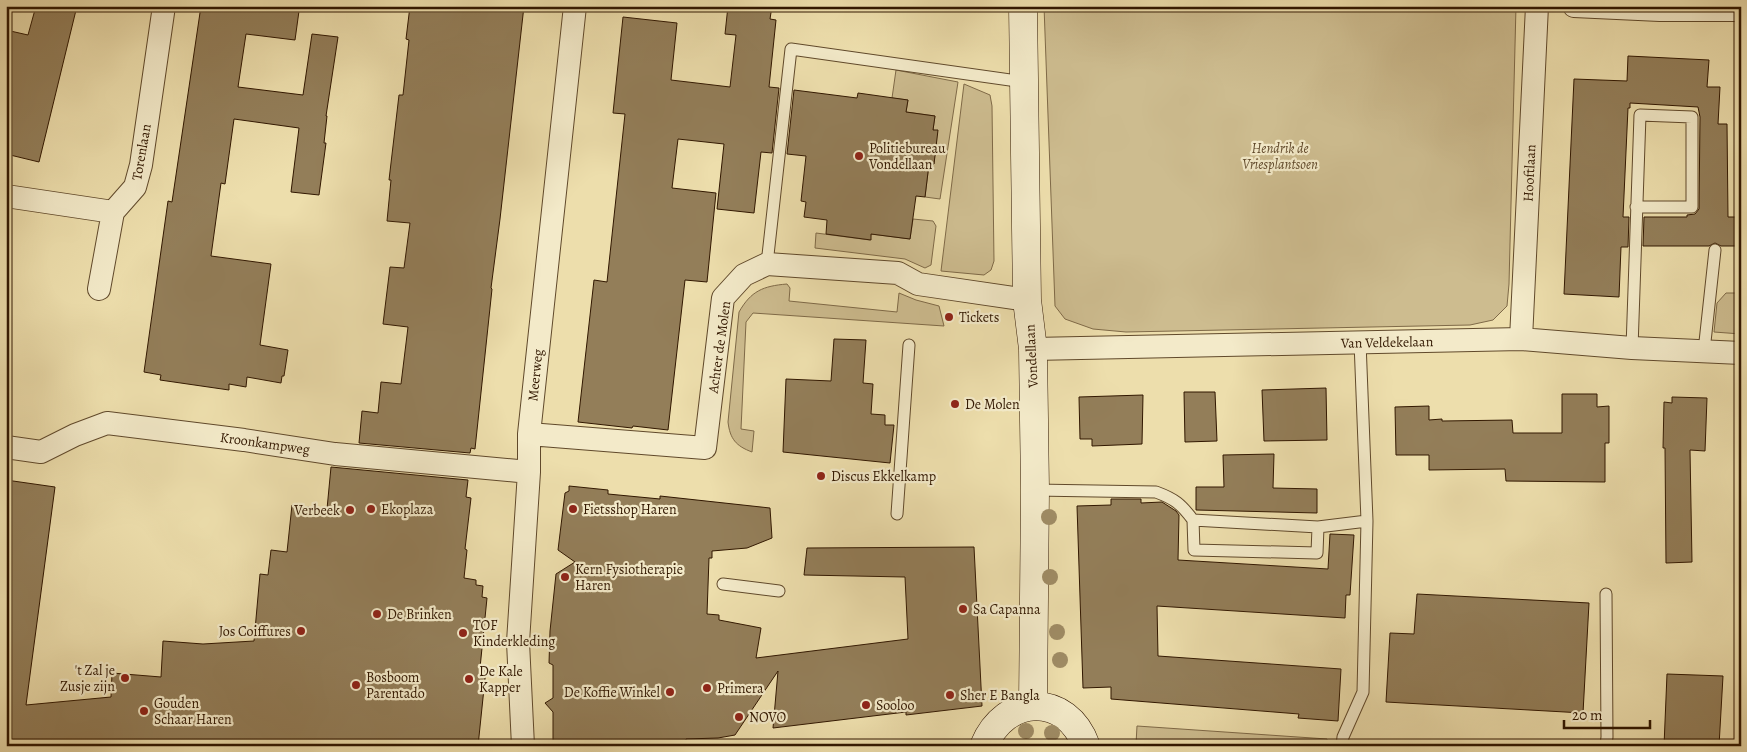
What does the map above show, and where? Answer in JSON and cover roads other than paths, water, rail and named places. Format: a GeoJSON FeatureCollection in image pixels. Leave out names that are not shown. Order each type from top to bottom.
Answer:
{"type":"FeatureCollection","features":[{"type":"Feature","properties":{"kind":"street","name":"Torenlaan"},"geometry":{"type":"LineString","coordinates":[[113,212],[135,187],[141,165],[164,6]]}},
{"type":"Feature","properties":{"kind":"street","name":"Meerweg"},"geometry":{"type":"LineString","coordinates":[[523,746],[518,642],[529,472],[529,434],[575,6]]}},
{"type":"Feature","properties":{"kind":"street","name":"Vondellaan"},"geometry":{"type":"LineString","coordinates":[[1023,6],[1027,300],[1033,349],[1036,490],[1033,706]]}},
{"type":"Feature","properties":{"kind":"street","name":"Hooftlaan"},"geometry":{"type":"LineString","coordinates":[[1521,339],[1538,6]]}},
{"type":"Feature","properties":{"kind":"street"},"geometry":{"type":"LineString","coordinates":[[1574,6],[1739,8]]}},
{"type":"Feature","properties":{"kind":"street"},"geometry":{"type":"LineString","coordinates":[[6,196],[113,212],[99,289]]}},
{"type":"Feature","properties":{"kind":"street","name":"Achter de Molen"},"geometry":{"type":"LineString","coordinates":[[529,434],[705,448],[724,298],[744,275],[767,264],[898,273],[918,284],[1027,300]]}},
{"type":"Feature","properties":{"kind":"street","name":"Van Veldekelaan"},"geometry":{"type":"LineString","coordinates":[[1033,349],[1521,339],[1632,348],[1741,353]]}},
{"type":"Feature","properties":{"kind":"street","name":"Kroonkampweg"},"geometry":{"type":"LineString","coordinates":[[6,447],[42,452],[75,435],[107,423],[244,440],[335,454],[529,472]]}},
{"type":"Feature","properties":{"kind":"street"},"geometry":{"type":"LineString","coordinates":[[984,746],[991,730],[1002,718],[1017,710],[1033,706],[1050,708],[1066,716],[1079,729],[1086,746]]}},
{"type":"Feature","properties":{"kind":"lane"},"geometry":{"type":"LineString","coordinates":[[767,264],[791,49],[1024,82]]}},
{"type":"Feature","properties":{"kind":"lane"},"geometry":{"type":"LineString","coordinates":[[1632,348],[1636,207],[1640,115],[1692,117],[1692,207],[1636,207]]}},
{"type":"Feature","properties":{"kind":"lane"},"geometry":{"type":"LineString","coordinates":[[1704,351],[1715,250]]}},
{"type":"Feature","properties":{"kind":"lane"},"geometry":{"type":"LineString","coordinates":[[1342,746],[1343,737],[1363,692],[1367,521],[1360,342]]}},
{"type":"Feature","properties":{"kind":"lane"},"geometry":{"type":"LineString","coordinates":[[897,514],[909,345]]}},
{"type":"Feature","properties":{"kind":"lane"},"geometry":{"type":"LineString","coordinates":[[1036,490],[1156,492],[1172,498],[1182,504],[1193,520],[1194,550],[1317,553],[1318,527]]}},
{"type":"Feature","properties":{"kind":"lane"},"geometry":{"type":"LineString","coordinates":[[1193,520],[1318,527],[1367,521]]}},
{"type":"Feature","properties":{"kind":"lane"},"geometry":{"type":"LineString","coordinates":[[723,584],[779,591]]}},
{"type":"Feature","properties":{"kind":"lane"},"geometry":{"type":"LineString","coordinates":[[1606,594],[1606,746]]}},
{"type":"Feature","properties":{"kind":"place","name":"Politiebureau Vondellaan"},"geometry":{"type":"Point","coordinates":[859,156]}},
{"type":"Feature","properties":{"kind":"place","name":"Tickets"},"geometry":{"type":"Point","coordinates":[949,317]}},
{"type":"Feature","properties":{"kind":"place","name":"De Molen"},"geometry":{"type":"Point","coordinates":[955,404]}},
{"type":"Feature","properties":{"kind":"place","name":"Discus Ekkelkamp"},"geometry":{"type":"Point","coordinates":[821,476]}},
{"type":"Feature","properties":{"kind":"place","name":"Ekoplaza"},"geometry":{"type":"Point","coordinates":[371,509]}},
{"type":"Feature","properties":{"kind":"place","name":"Fietsshop Haren"},"geometry":{"type":"Point","coordinates":[573,509]}},
{"type":"Feature","properties":{"kind":"place","name":"Verbeek"},"geometry":{"type":"Point","coordinates":[350,510]}},
{"type":"Feature","properties":{"kind":"place","name":"Kern Fysiotherapie Haren"},"geometry":{"type":"Point","coordinates":[565,577]}},
{"type":"Feature","properties":{"kind":"place","name":"Sa Capanna"},"geometry":{"type":"Point","coordinates":[963,609]}},
{"type":"Feature","properties":{"kind":"place","name":"De Brinken"},"geometry":{"type":"Point","coordinates":[377,614]}},
{"type":"Feature","properties":{"kind":"place","name":"Jos Coiffures"},"geometry":{"type":"Point","coordinates":[301,631]}},
{"type":"Feature","properties":{"kind":"place","name":"TOF Kinderkleding"},"geometry":{"type":"Point","coordinates":[463,633]}},
{"type":"Feature","properties":{"kind":"place","name":"'t Zal je Zusje zijn"},"geometry":{"type":"Point","coordinates":[125,678]}},
{"type":"Feature","properties":{"kind":"place","name":"De Kale Kapper"},"geometry":{"type":"Point","coordinates":[469,679]}},
{"type":"Feature","properties":{"kind":"place","name":"Bosboom Parentado"},"geometry":{"type":"Point","coordinates":[356,685]}},
{"type":"Feature","properties":{"kind":"place","name":"Primera"},"geometry":{"type":"Point","coordinates":[707,688]}},
{"type":"Feature","properties":{"kind":"place","name":"De Koffie Winkel"},"geometry":{"type":"Point","coordinates":[670,692]}},
{"type":"Feature","properties":{"kind":"place","name":"Sher E Bangla"},"geometry":{"type":"Point","coordinates":[950,695]}},
{"type":"Feature","properties":{"kind":"place","name":"Sooloo"},"geometry":{"type":"Point","coordinates":[866,705]}},
{"type":"Feature","properties":{"kind":"place","name":"Gouden Schaar Haren"},"geometry":{"type":"Point","coordinates":[144,711]}},
{"type":"Feature","properties":{"kind":"place","name":"NOVO"},"geometry":{"type":"Point","coordinates":[739,717]}},
{"type":"Feature","properties":{"kind":"park label","name":"Hendrik de Vriesplantsoen"},"geometry":{"type":"Point","coordinates":[1280,156]}}]}
